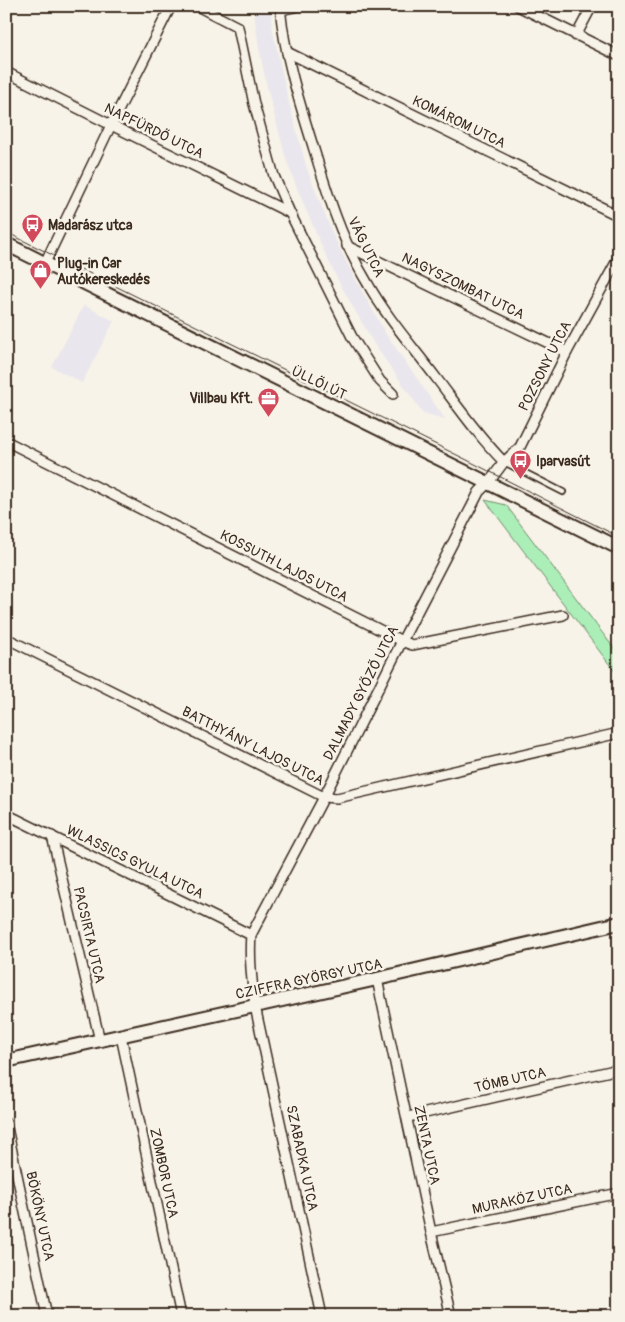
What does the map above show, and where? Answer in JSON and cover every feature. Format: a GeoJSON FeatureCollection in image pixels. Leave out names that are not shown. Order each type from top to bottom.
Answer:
{"type":"FeatureCollection","features":[{"type":"Feature","properties":{"kind":"main road","name":"ÜLLŐI ÚT"},"geometry":{"type":"LineString","coordinates":[[6,244],[619,548]]}},
{"type":"Feature","properties":{"kind":"main road","name":"CZIFFRA GYÖRGY UTCA"},"geometry":{"type":"LineString","coordinates":[[6,1062],[619,923]]}},
{"type":"Feature","properties":{"kind":"street"},"geometry":{"type":"LineString","coordinates":[[45,263],[110,125],[171,6]]}},
{"type":"Feature","properties":{"kind":"street"},"geometry":{"type":"LineString","coordinates":[[197,6],[238,28],[254,104],[274,176],[290,213],[352,337],[380,381],[393,394]]}},
{"type":"Feature","properties":{"kind":"street"},"geometry":{"type":"LineString","coordinates":[[280,8],[298,6]]}},
{"type":"Feature","properties":{"kind":"street"},"geometry":{"type":"LineString","coordinates":[[518,6],[619,56]]}},
{"type":"Feature","properties":{"kind":"street"},"geometry":{"type":"LineString","coordinates":[[576,36],[592,6]]}},
{"type":"Feature","properties":{"kind":"street","name":"VÁG UTCA"},"geometry":{"type":"LineString","coordinates":[[280,8],[287,52],[302,110],[329,198],[347,246],[368,285],[385,310],[480,436],[504,462]]}},
{"type":"Feature","properties":{"kind":"street","name":"KOMÁROM UTCA"},"geometry":{"type":"LineString","coordinates":[[287,52],[619,216]]}},
{"type":"Feature","properties":{"kind":"street","name":"NAPFÜRDŐ UTCA"},"geometry":{"type":"LineString","coordinates":[[6,72],[290,213]]}},
{"type":"Feature","properties":{"kind":"street","name":"NAGYSZOMBAT UTCA"},"geometry":{"type":"LineString","coordinates":[[347,246],[567,352]]}},
{"type":"Feature","properties":{"kind":"street","name":"POZSONY UTCA"},"geometry":{"type":"LineString","coordinates":[[489,482],[504,462],[520,447],[567,352],[619,257]]}},
{"type":"Feature","properties":{"kind":"street","name":"KOSSUTH LAJOS UTCA"},"geometry":{"type":"LineString","coordinates":[[6,441],[412,645],[563,615]]}},
{"type":"Feature","properties":{"kind":"street","name":"DALMADY GYŐZŐ UTCA"},"geometry":{"type":"LineString","coordinates":[[255,1006],[252,989],[251,935],[324,797],[479,492],[489,482]]}},
{"type":"Feature","properties":{"kind":"street","name":"BATTHYÁNY LAJOS UTCA"},"geometry":{"type":"LineString","coordinates":[[6,638],[324,797],[337,798],[619,734]]}},
{"type":"Feature","properties":{"kind":"street","name":"WLASSICS GYULA UTCA"},"geometry":{"type":"LineString","coordinates":[[6,814],[251,935]]}},
{"type":"Feature","properties":{"kind":"street","name":"PACSIRTA UTCA"},"geometry":{"type":"LineString","coordinates":[[52,836],[100,1040]]}},
{"type":"Feature","properties":{"kind":"street","name":"ZENTA UTCA"},"geometry":{"type":"LineString","coordinates":[[377,979],[408,1117],[431,1232],[451,1316]]}},
{"type":"Feature","properties":{"kind":"street","name":"SZABADKA UTCA"},"geometry":{"type":"LineString","coordinates":[[255,1006],[322,1316]]}},
{"type":"Feature","properties":{"kind":"street","name":"ZOMBOR UTCA"},"geometry":{"type":"LineString","coordinates":[[121,1036],[181,1316]]}},
{"type":"Feature","properties":{"kind":"street","name":"TÖMB UTCA"},"geometry":{"type":"LineString","coordinates":[[408,1117],[619,1069]]}},
{"type":"Feature","properties":{"kind":"street","name":"BÖKÖNY UTCA"},"geometry":{"type":"LineString","coordinates":[[6,1123],[47,1316]]}},
{"type":"Feature","properties":{"kind":"street","name":"MURAKÖZ UTCA"},"geometry":{"type":"LineString","coordinates":[[431,1232],[619,1193]]}},
{"type":"Feature","properties":{"kind":"lane"},"geometry":{"type":"LineString","coordinates":[[504,462],[563,492]]}},
{"type":"Feature","properties":{"kind":"shaded area"},"geometry":{"type":"Polygon","coordinates":[[[253,6],[270,6],[273,32],[288,99],[307,169],[333,235],[386,334],[445,419],[423,413],[374,344],[340,284],[322,247],[286,159],[267,87],[253,6]]]}},
{"type":"Feature","properties":{"kind":"shaded area"},"geometry":{"type":"Polygon","coordinates":[[[84,305],[114,321],[82,383],[52,367],[84,305]]]}},
{"type":"Feature","properties":{"kind":"green space"},"geometry":{"type":"Polygon","coordinates":[[[485,500],[506,505],[619,655],[619,677],[485,500]]]}},
{"type":"Feature","properties":{"kind":"tram line"},"geometry":{"type":"LineString","coordinates":[[6,232],[619,537]]}},
{"type":"Feature","properties":{"kind":"place","name":"Madarász utca"},"geometry":{"type":"Point","coordinates":[32,244]}},
{"type":"Feature","properties":{"kind":"place","name":"Plug-in Car Autókereskedés"},"geometry":{"type":"Point","coordinates":[41,290]}},
{"type":"Feature","properties":{"kind":"place","name":"Villbau Kft."},"geometry":{"type":"Point","coordinates":[269,417]}},
{"type":"Feature","properties":{"kind":"place","name":"Iparvasút"},"geometry":{"type":"Point","coordinates":[520,480]}}]}
